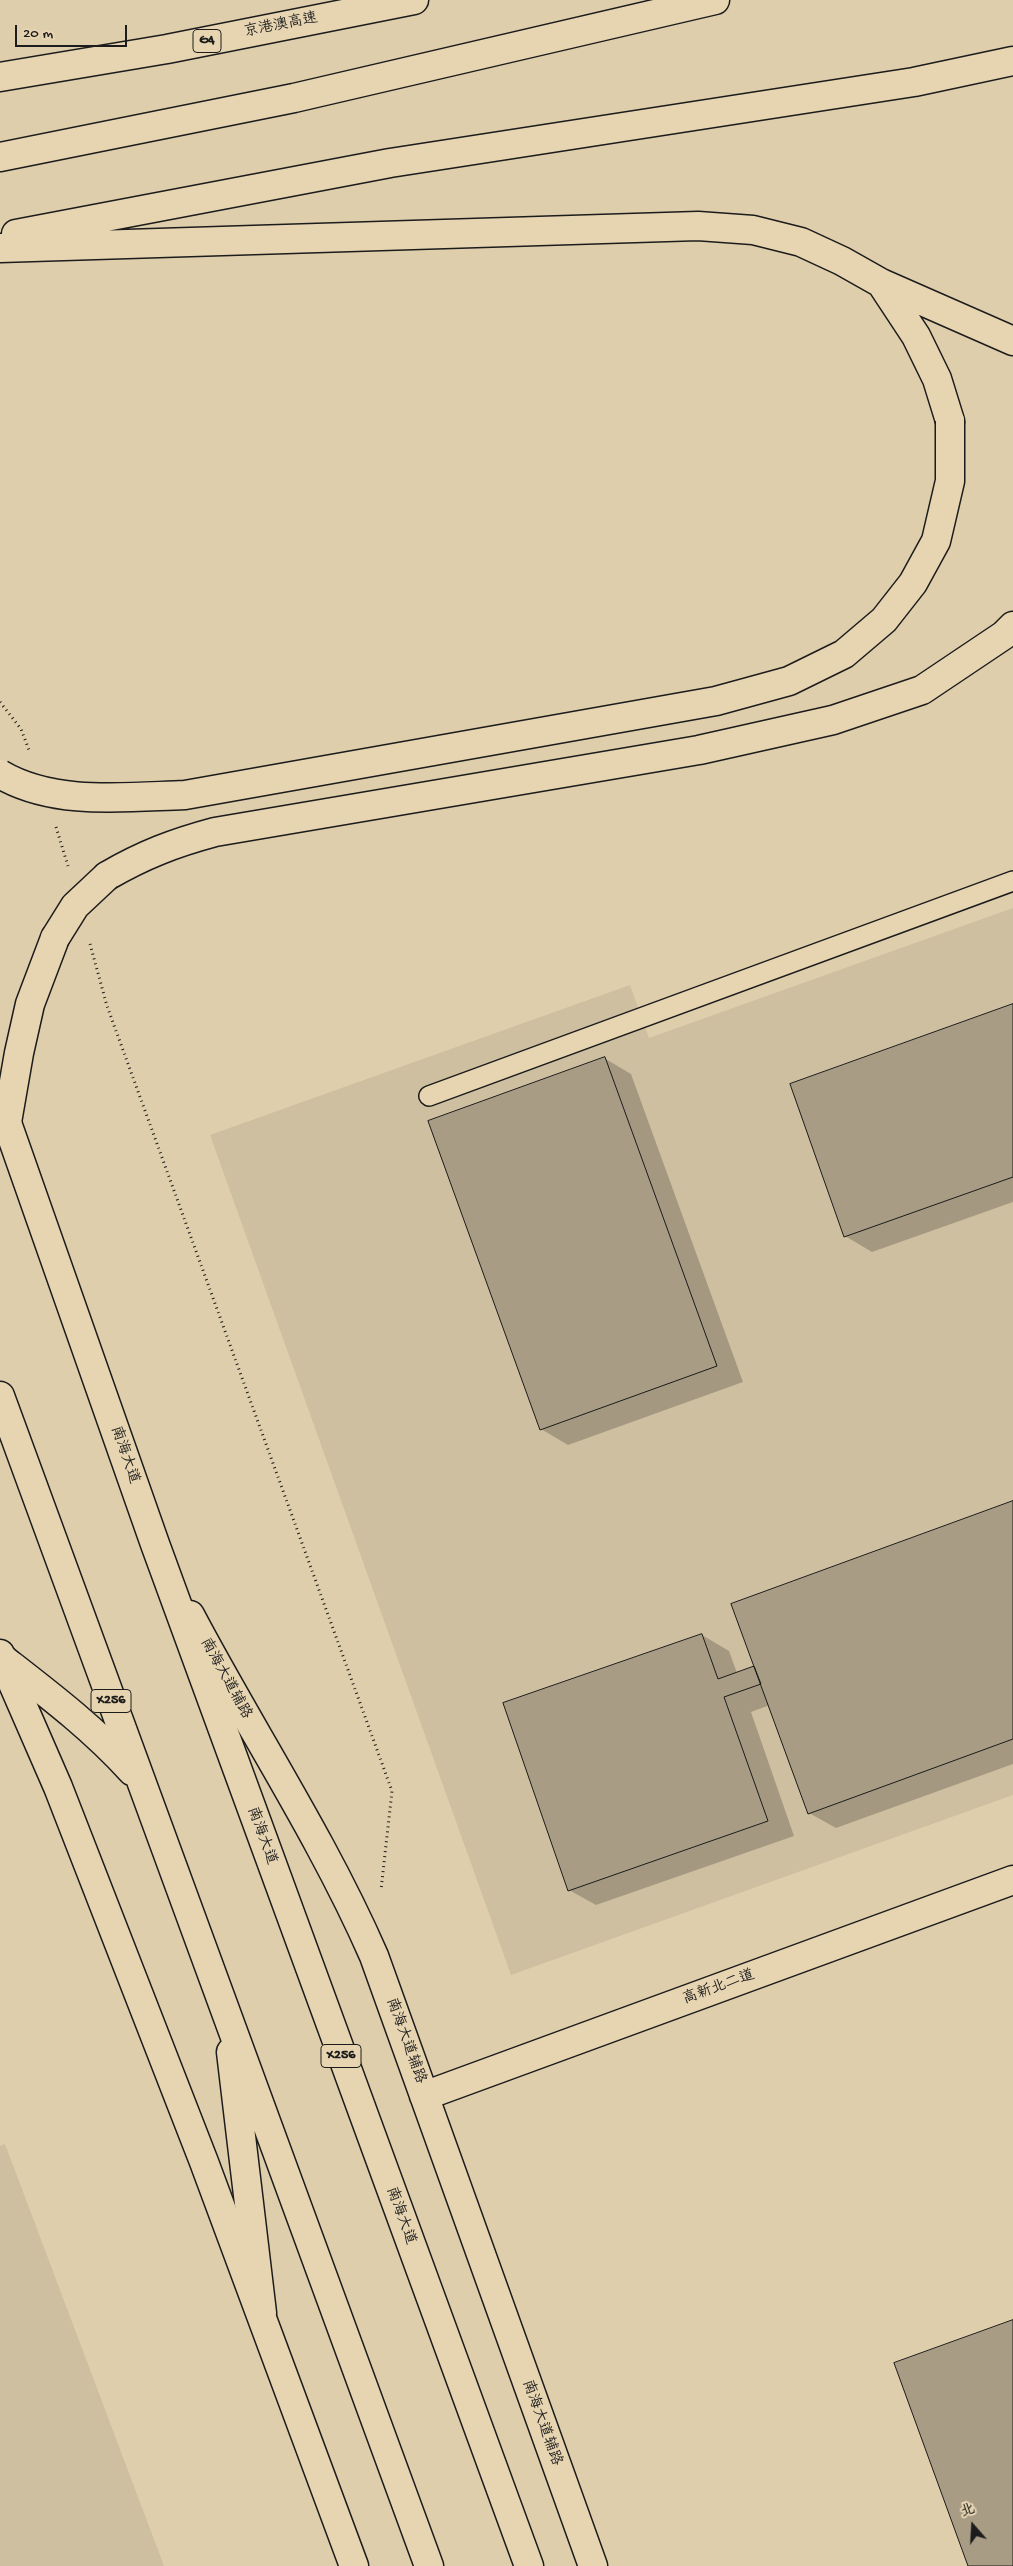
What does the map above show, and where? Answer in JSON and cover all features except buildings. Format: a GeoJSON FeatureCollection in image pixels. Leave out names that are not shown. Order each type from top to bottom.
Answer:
{"type":"FeatureCollection","features":[{"type":"Feature","properties":{"kind":"main road","name":"京港澳高速"},"geometry":{"type":"LineString","coordinates":[[0,78],[167,49],[414,0]]}},
{"type":"Feature","properties":{"kind":"main road"},"geometry":{"type":"LineString","coordinates":[[0,157],[294,98],[715,0]]}},
{"type":"Feature","properties":{"kind":"main road"},"geometry":{"type":"LineString","coordinates":[[0,237],[390,163],[914,82],[1013,61]]}},
{"type":"Feature","properties":{"kind":"main road"},"geometry":{"type":"LineString","coordinates":[[0,248],[698,226],[753,230],[801,242],[842,261],[881,283],[1013,341]]}},
{"type":"Feature","properties":{"kind":"main road"},"geometry":{"type":"LineString","coordinates":[[0,774],[13,782],[59,794],[115,797],[185,795],[716,701],[790,681],[844,654],[884,620],[912,583],[936,541],[950,481],[950,422],[937,379],[916,336],[881,283]]}},
{"type":"Feature","properties":{"kind":"main road"},"geometry":{"type":"LineString","coordinates":[[4,1112],[30,1004],[55,938],[75,906],[107,876],[138,858],[170,844],[215,832],[699,750],[833,720],[922,690],[1004,635],[1013,626]]}},
{"type":"Feature","properties":{"kind":"main road","name":"南海大道"},"geometry":{"type":"LineString","coordinates":[[4,1112],[155,1544],[529,2566]]}},
{"type":"Feature","properties":{"kind":"main road","name":"X256"},"geometry":{"type":"LineString","coordinates":[[0,1396],[429,2566]]}},
{"type":"Feature","properties":{"kind":"main road","name":"南海大道辅路"},"geometry":{"type":"LineString","coordinates":[[155,1544],[216,1663],[308,1822],[350,1902],[374,1956],[593,2566]]}},
{"type":"Feature","properties":{"kind":"main road"},"geometry":{"type":"LineString","coordinates":[[1,1657],[72,1712],[109,1746],[140,1779]]}},
{"type":"Feature","properties":{"kind":"main road"},"geometry":{"type":"LineString","coordinates":[[1,1657],[62,1796],[262,2313],[354,2566]]}},
{"type":"Feature","properties":{"kind":"main road","name":"高新北二道"},"geometry":{"type":"LineString","coordinates":[[424,2096],[1013,1880]]}},
{"type":"Feature","properties":{"kind":"main road"},"geometry":{"type":"LineString","coordinates":[[225,2006],[262,2313]]}},
{"type":"Feature","properties":{"kind":"lane"},"geometry":{"type":"LineString","coordinates":[[429,1096],[1013,881]]}},
{"type":"Feature","properties":{"kind":"path"},"geometry":{"type":"LineString","coordinates":[[0,702],[21,729],[31,755]]}},
{"type":"Feature","properties":{"kind":"path"},"geometry":{"type":"LineString","coordinates":[[56,826],[70,873]]}},
{"type":"Feature","properties":{"kind":"path"},"geometry":{"type":"LineString","coordinates":[[89,940],[108,1006],[392,1791],[380,1898]]}},
{"type":"Feature","properties":{"kind":"shaded area"},"geometry":{"type":"Polygon","coordinates":[[[1013,908],[1013,1795],[511,1975],[210,1135],[630,985],[649,1038],[1013,908]]]}},
{"type":"Feature","properties":{"kind":"shaded area"},"geometry":{"type":"Polygon","coordinates":[[[5,2144],[164,2566],[0,2566],[0,2146],[5,2144]]]}}]}
